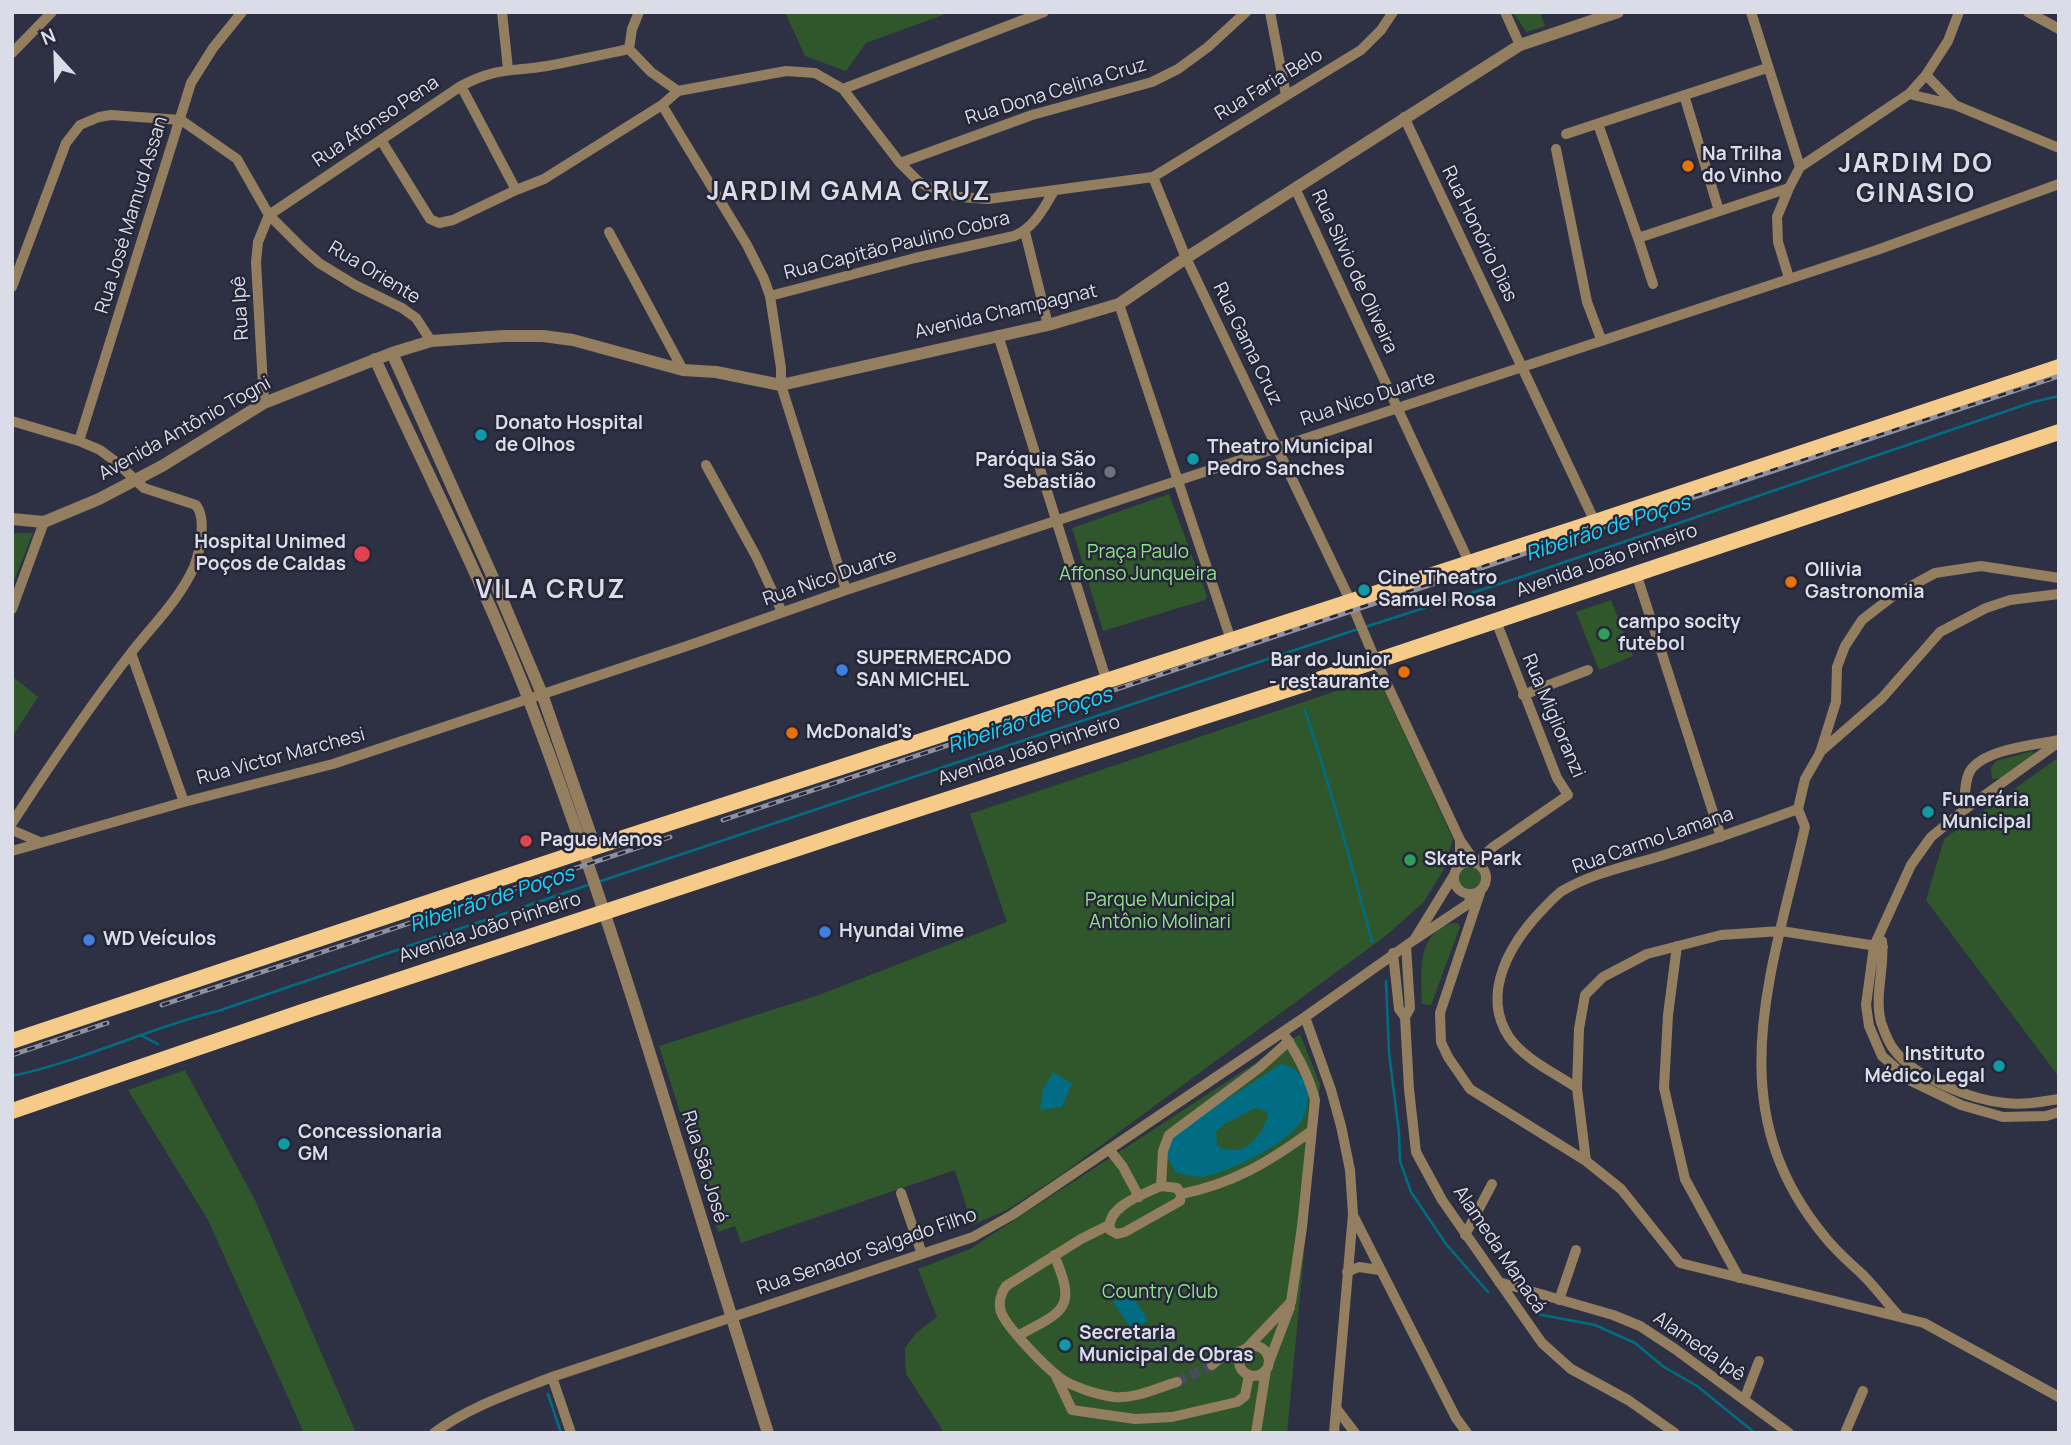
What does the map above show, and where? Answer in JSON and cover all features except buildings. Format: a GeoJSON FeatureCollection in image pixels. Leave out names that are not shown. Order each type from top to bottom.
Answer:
{"type":"FeatureCollection","features":[{"type":"Feature","properties":{"kind":"main road","name":"Avenida João Pinheiro"},"geometry":{"type":"LineString","coordinates":[[12,1041],[588,854],[1106,679],[1595,522],[2059,367]]}},
{"type":"Feature","properties":{"kind":"main road","name":"Avenida João Pinheiro"},"geometry":{"type":"LineString","coordinates":[[12,1111],[602,907],[856,829],[1376,661],[2059,432]]}},
{"type":"Feature","properties":{"kind":"street"},"geometry":{"type":"LineString","coordinates":[[12,53],[52,12]]}},
{"type":"Feature","properties":{"kind":"street","name":"Rua José Mamud Assan"},"geometry":{"type":"LineString","coordinates":[[79,441],[191,83],[213,48],[242,12]]}},
{"type":"Feature","properties":{"kind":"street"},"geometry":{"type":"LineString","coordinates":[[502,12],[508,69]]}},
{"type":"Feature","properties":{"kind":"street"},"geometry":{"type":"LineString","coordinates":[[639,12],[632,29],[629,49],[651,72],[678,91]]}},
{"type":"Feature","properties":{"kind":"street"},"geometry":{"type":"LineString","coordinates":[[843,89],[1044,12]]}},
{"type":"Feature","properties":{"kind":"street","name":"Rua Dona Celina Cruz"},"geometry":{"type":"LineString","coordinates":[[900,163],[1032,115],[1152,82],[1178,69],[1208,47],[1246,12]]}},
{"type":"Feature","properties":{"kind":"street"},"geometry":{"type":"LineString","coordinates":[[1270,12],[1286,95]]}},
{"type":"Feature","properties":{"kind":"street","name":"Rua Faria Belo"},"geometry":{"type":"LineString","coordinates":[[1153,177],[1361,50],[1381,30],[1393,12]]}},
{"type":"Feature","properties":{"kind":"street"},"geometry":{"type":"LineString","coordinates":[[1505,12],[1520,45]]}},
{"type":"Feature","properties":{"kind":"street","name":"Avenida Champagnat"},"geometry":{"type":"LineString","coordinates":[[375,359],[431,341],[543,336],[573,340],[683,370],[716,372],[781,384],[1048,325],[1119,304],[1404,117],[1520,45],[1618,12]]}},
{"type":"Feature","properties":{"kind":"street"},"geometry":{"type":"LineString","coordinates":[[1751,12],[1800,167]]}},
{"type":"Feature","properties":{"kind":"street"},"geometry":{"type":"LineString","coordinates":[[1789,278],[1778,242],[1777,217],[1800,167],[1909,94],[1926,75],[1948,41],[1959,12]]}},
{"type":"Feature","properties":{"kind":"street"},"geometry":{"type":"LineString","coordinates":[[2028,12],[2059,29]]}},
{"type":"Feature","properties":{"kind":"street","name":"Rua Afonso Pena"},"geometry":{"type":"LineString","coordinates":[[269,215],[483,74],[551,65],[629,49]]}},
{"type":"Feature","properties":{"kind":"street"},"geometry":{"type":"LineString","coordinates":[[1566,134],[1767,68]]}},
{"type":"Feature","properties":{"kind":"street"},"geometry":{"type":"LineString","coordinates":[[380,141],[429,219],[436,223],[453,220],[544,179],[662,105],[678,91],[800,70],[815,73],[843,89],[900,163],[918,181],[934,191],[988,200],[1153,177]]}},
{"type":"Feature","properties":{"kind":"street"},"geometry":{"type":"LineString","coordinates":[[1926,75],[1955,105]]}},
{"type":"Feature","properties":{"kind":"street"},"geometry":{"type":"LineString","coordinates":[[461,86],[516,190]]}},
{"type":"Feature","properties":{"kind":"street"},"geometry":{"type":"LineString","coordinates":[[1909,94],[1955,105],[2059,148]]}},
{"type":"Feature","properties":{"kind":"street"},"geometry":{"type":"LineString","coordinates":[[1684,95],[1719,211]]}},
{"type":"Feature","properties":{"kind":"street"},"geometry":{"type":"LineString","coordinates":[[662,105],[747,245],[764,279],[770,296],[781,384],[846,590]]}},
{"type":"Feature","properties":{"kind":"street"},"geometry":{"type":"LineString","coordinates":[[12,286],[65,144],[72,132],[88,121],[111,115],[181,120]]}},
{"type":"Feature","properties":{"kind":"street","name":"Rua Honório Dias"},"geometry":{"type":"LineString","coordinates":[[1404,117],[1595,522]]}},
{"type":"Feature","properties":{"kind":"street","name":"Rua Oriente"},"geometry":{"type":"LineString","coordinates":[[181,120],[237,159],[269,215],[319,262],[355,285],[402,307],[416,318],[431,341]]}},
{"type":"Feature","properties":{"kind":"street"},"geometry":{"type":"LineString","coordinates":[[1598,124],[1653,284]]}},
{"type":"Feature","properties":{"kind":"street"},"geometry":{"type":"LineString","coordinates":[[1556,149],[1587,302],[1601,339]]}},
{"type":"Feature","properties":{"kind":"street","name":"Rua Gama Cruz"},"geometry":{"type":"LineString","coordinates":[[1153,177],[1186,258],[1350,600],[1460,840],[1477,864]]}},
{"type":"Feature","properties":{"kind":"street","name":"Rua Nico Duarte"},"geometry":{"type":"LineString","coordinates":[[528,699],[846,590],[1877,250],[2059,184]]}},
{"type":"Feature","properties":{"kind":"street","name":"Rua Silvio de Oliveira"},"geometry":{"type":"LineString","coordinates":[[1295,188],[1469,562]]}},
{"type":"Feature","properties":{"kind":"street"},"geometry":{"type":"LineString","coordinates":[[1639,238],[1789,188]]}},
{"type":"Feature","properties":{"kind":"street","name":"Rua Capitão Paulino Cobra"},"geometry":{"type":"LineString","coordinates":[[770,296],[1025,232],[1054,191]]}},
{"type":"Feature","properties":{"kind":"street","name":"Rua Ipê"},"geometry":{"type":"LineString","coordinates":[[264,403],[256,262],[258,242],[269,215]]}},
{"type":"Feature","properties":{"kind":"street"},"geometry":{"type":"LineString","coordinates":[[609,232],[683,370]]}},
{"type":"Feature","properties":{"kind":"street"},"geometry":{"type":"LineString","coordinates":[[1025,232],[1048,325]]}},
{"type":"Feature","properties":{"kind":"street"},"geometry":{"type":"LineString","coordinates":[[1119,304],[1231,640]]}},
{"type":"Feature","properties":{"kind":"street"},"geometry":{"type":"LineString","coordinates":[[998,335],[1106,679]]}},
{"type":"Feature","properties":{"kind":"street"},"geometry":{"type":"LineString","coordinates":[[392,353],[444,472],[588,854]]}},
{"type":"Feature","properties":{"kind":"street"},"geometry":{"type":"LineString","coordinates":[[375,359],[429,477],[487,583],[542,694],[588,854]]}},
{"type":"Feature","properties":{"kind":"street","name":"Avenida Antônio Togni"},"geometry":{"type":"LineString","coordinates":[[12,519],[44,522],[99,499],[162,466],[264,403],[375,359]]}},
{"type":"Feature","properties":{"kind":"street"},"geometry":{"type":"LineString","coordinates":[[12,421],[100,450],[144,488],[196,505],[201,526],[198,556],[186,582],[131,653],[15,819],[20,828],[12,849]]}},
{"type":"Feature","properties":{"kind":"street"},"geometry":{"type":"LineString","coordinates":[[706,465],[756,556],[782,612]]}},
{"type":"Feature","properties":{"kind":"street"},"geometry":{"type":"LineString","coordinates":[[429,477],[444,472]]}},
{"type":"Feature","properties":{"kind":"street"},"geometry":{"type":"LineString","coordinates":[[12,609],[44,522]]}},
{"type":"Feature","properties":{"kind":"street"},"geometry":{"type":"LineString","coordinates":[[1898,1315],[1866,1278],[1825,1238],[1789,1181],[1770,1139],[1761,1097],[1759,1054],[1764,1007],[1805,827],[1798,809],[1805,779],[1820,753],[1836,702],[1837,667],[1845,646],[1862,620],[1893,596],[1936,573],[1981,566],[2059,578]]}},
{"type":"Feature","properties":{"kind":"street"},"geometry":{"type":"LineString","coordinates":[[1636,573],[1721,838]]}},
{"type":"Feature","properties":{"kind":"street"},"geometry":{"type":"LineString","coordinates":[[1820,753],[1882,698],[1940,632],[1976,613],[2010,600],[2059,594]]}},
{"type":"Feature","properties":{"kind":"street","name":"Rua Miglioranzi"},"geometry":{"type":"LineString","coordinates":[[1477,864],[1493,847],[1568,795],[1557,778],[1496,621]]}},
{"type":"Feature","properties":{"kind":"street"},"geometry":{"type":"LineString","coordinates":[[131,653],[184,802]]}},
{"type":"Feature","properties":{"kind":"street"},"geometry":{"type":"LineString","coordinates":[[1523,695],[1588,670]]}},
{"type":"Feature","properties":{"kind":"street","name":"Rua Victor Marchesi"},"geometry":{"type":"LineString","coordinates":[[12,849],[333,764],[528,699]]}},
{"type":"Feature","properties":{"kind":"street"},"geometry":{"type":"LineString","coordinates":[[1964,810],[1967,780],[1972,769],[1983,760],[2000,753],[2059,741]]}},
{"type":"Feature","properties":{"kind":"street"},"geometry":{"type":"LineString","coordinates":[[2059,741],[1931,837],[1911,865],[1895,896],[1881,934],[1866,1005],[1869,1026],[1882,1056],[1897,1071],[1933,1093],[1961,1105],[2017,1118],[2046,1116],[2059,1112]]}},
{"type":"Feature","properties":{"kind":"street","name":"Rua Carmo Lamana"},"geometry":{"type":"LineString","coordinates":[[1577,1088],[1529,1056],[1510,1039],[1499,1018],[1499,984],[1506,958],[1524,928],[1560,892],[1592,877],[1721,838],[1798,809]]}},
{"type":"Feature","properties":{"kind":"street"},"geometry":{"type":"LineString","coordinates":[[16,833],[41,842]]}},
{"type":"Feature","properties":{"kind":"street"},"geometry":{"type":"LineString","coordinates":[[1460,840],[1458,889],[1476,892]]}},
{"type":"Feature","properties":{"kind":"street","name":"Rua São José"},"geometry":{"type":"LineString","coordinates":[[588,854],[602,907],[768,1433]]}},
{"type":"Feature","properties":{"kind":"street"},"geometry":{"type":"LineString","coordinates":[[1410,943],[1457,870],[1470,862],[1477,864],[1486,877],[1476,892],[1440,1013],[1441,1042],[1447,1057],[1470,1089],[1586,1161],[1621,1189],[1681,1263],[1924,1322],[2059,1397]]}},
{"type":"Feature","properties":{"kind":"street","name":"Rua Senador Salgado Filho"},"geometry":{"type":"LineString","coordinates":[[434,1433],[444,1425],[499,1398],[552,1377],[974,1237],[1286,1037],[1305,1017],[1393,953],[1468,904],[1476,892]]}},
{"type":"Feature","properties":{"kind":"street"},"geometry":{"type":"LineString","coordinates":[[1586,1161],[1577,1088],[1579,1029],[1585,995],[1603,977],[1647,954],[1721,935],[1781,932],[1878,946]]}},
{"type":"Feature","properties":{"kind":"street","name":"Alameda Manacá"},"geometry":{"type":"LineString","coordinates":[[1410,943],[1410,1008],[1405,1017],[1416,1152],[1465,1235],[1542,1343],[1571,1370],[1628,1400],[1675,1433]]}},
{"type":"Feature","properties":{"kind":"street"},"geometry":{"type":"LineString","coordinates":[[1678,946],[1668,1015],[1664,1088],[1685,1179],[1739,1278]]}},
{"type":"Feature","properties":{"kind":"street"},"geometry":{"type":"LineString","coordinates":[[1878,946],[1881,1023],[1894,1051],[1910,1065],[1938,1082],[1984,1099],[2033,1104],[2059,1099]]}},
{"type":"Feature","properties":{"kind":"street","name":"Alameda Manacá"},"geometry":{"type":"LineString","coordinates":[[1393,953],[1399,1009],[1405,1017]]}},
{"type":"Feature","properties":{"kind":"street"},"geometry":{"type":"LineString","coordinates":[[1305,1017],[1331,1090],[1350,1170],[1353,1214],[1334,1433]]}},
{"type":"Feature","properties":{"kind":"street"},"geometry":{"type":"LineString","coordinates":[[1161,1186],[1163,1151],[1169,1135],[1258,1068],[1286,1037],[1310,1080],[1315,1100],[1302,1227],[1291,1302],[1267,1368],[1258,1375],[1249,1375],[1242,1369],[1239,1360],[1246,1349],[1291,1302]]}},
{"type":"Feature","properties":{"kind":"street"},"geometry":{"type":"LineString","coordinates":[[1181,1194],[1206,1189],[1245,1174],[1282,1153],[1310,1132]]}},
{"type":"Feature","properties":{"kind":"street"},"geometry":{"type":"LineString","coordinates":[[1109,1149],[1123,1167],[1139,1197]]}},
{"type":"Feature","properties":{"kind":"street"},"geometry":{"type":"LineString","coordinates":[[1465,1235],[1492,1184]]}},
{"type":"Feature","properties":{"kind":"street"},"geometry":{"type":"LineString","coordinates":[[1109,1225],[1114,1233],[1125,1232],[1177,1202],[1181,1199],[1181,1194],[1177,1188],[1161,1186],[1139,1197],[1115,1213],[1109,1225],[1054,1255],[1003,1289],[1000,1300],[1001,1312],[1056,1376],[1072,1410],[1135,1419],[1172,1417],[1237,1402],[1245,1396],[1249,1375]]}},
{"type":"Feature","properties":{"kind":"street"},"geometry":{"type":"LineString","coordinates":[[901,1193],[922,1254]]}},
{"type":"Feature","properties":{"kind":"street"},"geometry":{"type":"LineString","coordinates":[[1353,1214],[1456,1419],[1467,1433]]}},
{"type":"Feature","properties":{"kind":"street"},"geometry":{"type":"LineString","coordinates":[[1559,1300],[1576,1250]]}},
{"type":"Feature","properties":{"kind":"street"},"geometry":{"type":"LineString","coordinates":[[1019,1335],[1064,1306],[1066,1292],[1054,1255]]}},
{"type":"Feature","properties":{"kind":"street"},"geometry":{"type":"LineString","coordinates":[[1347,1272],[1359,1267],[1379,1270]]}},
{"type":"Feature","properties":{"kind":"street","name":"Alameda Ipê"},"geometry":{"type":"LineString","coordinates":[[1499,1282],[1613,1315],[1640,1326],[1789,1433]]}},
{"type":"Feature","properties":{"kind":"street"},"geometry":{"type":"LineString","coordinates":[[1212,1365],[1219,1359],[1254,1346],[1263,1349],[1268,1356],[1256,1433]]}},
{"type":"Feature","properties":{"kind":"street"},"geometry":{"type":"LineString","coordinates":[[1744,1400],[1759,1360]]}},
{"type":"Feature","properties":{"kind":"street"},"geometry":{"type":"LineString","coordinates":[[1056,1376],[1075,1385],[1116,1397],[1132,1396],[1177,1381]]}},
{"type":"Feature","properties":{"kind":"street"},"geometry":{"type":"LineString","coordinates":[[552,1377],[571,1433]]}},
{"type":"Feature","properties":{"kind":"street"},"geometry":{"type":"LineString","coordinates":[[1845,1433],[1863,1391]]}},
{"type":"Feature","properties":{"kind":"street"},"geometry":{"type":"LineString","coordinates":[[1336,1408],[1355,1433]]}},
{"type":"Feature","properties":{"kind":"green space"},"geometry":{"type":"Polygon","coordinates":[[[785,12],[951,12],[866,43],[846,71],[805,56],[785,12]]]}},
{"type":"Feature","properties":{"kind":"green space"},"geometry":{"type":"Polygon","coordinates":[[[1513,12],[1540,12],[1545,26],[1526,32],[1513,12]]]}},
{"type":"Feature","properties":{"kind":"green space","name":"Praça Paulo Affonso Junqueira"},"geometry":{"type":"Polygon","coordinates":[[[1169,494],[1207,596],[1205,600],[1103,631],[1072,528],[1169,494]]]}},
{"type":"Feature","properties":{"kind":"green space"},"geometry":{"type":"Polygon","coordinates":[[[12,533],[33,533],[12,586],[12,533]]]}},
{"type":"Feature","properties":{"kind":"green space","name":"campo socity futebol"},"geometry":{"type":"Polygon","coordinates":[[[1611,600],[1633,656],[1599,670],[1576,612],[1611,600]]]}},
{"type":"Feature","properties":{"kind":"green space"},"geometry":{"type":"Polygon","coordinates":[[[12,676],[38,697],[12,737],[12,676]]]}},
{"type":"Feature","properties":{"kind":"green space","name":"Parque Municipal Antônio Molinari"},"geometry":{"type":"Polygon","coordinates":[[[1378,677],[1453,839],[1444,869],[1423,903],[1384,937],[1062,1174],[1007,1210],[972,1225],[955,1170],[741,1243],[735,1226],[718,1232],[659,1046],[819,995],[1007,922],[970,814],[1378,677]]]}},
{"type":"Feature","properties":{"kind":"green space"},"geometry":{"type":"Polygon","coordinates":[[[2032,751],[2034,756],[2002,778],[1992,779],[1991,768],[1996,761],[2032,751]]]}},
{"type":"Feature","properties":{"kind":"green space"},"geometry":{"type":"Polygon","coordinates":[[[2059,757],[2059,1077],[1926,900],[1944,839],[2059,757]]]}},
{"type":"Feature","properties":{"kind":"green space"},"geometry":{"type":"Polygon","coordinates":[[[1470,867],[1478,870],[1481,878],[1478,886],[1470,889],[1462,886],[1459,878],[1462,870],[1470,867]]]}},
{"type":"Feature","properties":{"kind":"green space"},"geometry":{"type":"Polygon","coordinates":[[[1458,923],[1460,927],[1431,1005],[1422,1004],[1422,967],[1426,945],[1441,928],[1458,923]]]}},
{"type":"Feature","properties":{"kind":"green space","name":"Country Club"},"geometry":{"type":"Polygon","coordinates":[[[1300,1034],[1320,1084],[1287,1433],[942,1433],[906,1374],[905,1348],[917,1332],[937,1317],[918,1269],[970,1249],[1300,1034]]]}},
{"type":"Feature","properties":{"kind":"green space"},"geometry":{"type":"Polygon","coordinates":[[[185,1070],[255,1200],[356,1433],[304,1433],[208,1220],[128,1090],[185,1070]]]}},
{"type":"Feature","properties":{"kind":"water"},"geometry":{"type":"Polygon","coordinates":[[[1281,1064],[1293,1068],[1309,1084],[1304,1116],[1288,1136],[1261,1154],[1218,1173],[1199,1177],[1175,1172],[1167,1156],[1173,1134],[1281,1064]],[[1255,1108],[1223,1125],[1216,1132],[1217,1145],[1234,1150],[1250,1144],[1262,1129],[1268,1112],[1255,1108]]]}},
{"type":"Feature","properties":{"kind":"water"},"geometry":{"type":"Polygon","coordinates":[[[1053,1072],[1072,1084],[1062,1107],[1040,1110],[1043,1089],[1053,1072]]]}},
{"type":"Feature","properties":{"kind":"water"},"geometry":{"type":"Polygon","coordinates":[[[1129,1292],[1148,1320],[1132,1330],[1113,1302],[1129,1292]]]}},
{"type":"Feature","properties":{"kind":"waterway","name":"Ribeirão de Poços"},"geometry":{"type":"LineString","coordinates":[[1365,627],[1521,577],[2033,402],[2059,396]]}},
{"type":"Feature","properties":{"kind":"waterway","name":"Ribeirão de Poços"},"geometry":{"type":"LineString","coordinates":[[598,882],[1358,629]]}},
{"type":"Feature","properties":{"kind":"waterway"},"geometry":{"type":"LineString","coordinates":[[1305,710],[1372,942]]}},
{"type":"Feature","properties":{"kind":"waterway","name":"Ribeirão de Poços"},"geometry":{"type":"LineString","coordinates":[[12,1076],[64,1062],[166,1026],[218,1011],[591,884]]}},
{"type":"Feature","properties":{"kind":"waterway"},"geometry":{"type":"LineString","coordinates":[[1386,981],[1389,1053],[1400,1161],[1411,1192],[1446,1244],[1488,1292]]}},
{"type":"Feature","properties":{"kind":"waterway"},"geometry":{"type":"LineString","coordinates":[[140,1035],[158,1044]]}},
{"type":"Feature","properties":{"kind":"waterway"},"geometry":{"type":"LineString","coordinates":[[1537,1314],[1595,1325],[1635,1343],[1664,1367],[1697,1386],[1755,1433]]}},
{"type":"Feature","properties":{"kind":"waterway"},"geometry":{"type":"LineString","coordinates":[[548,1394],[561,1433]]}},
{"type":"Feature","properties":{"kind":"tunnel"},"geometry":{"type":"LineString","coordinates":[[1177,1382],[1212,1365]]}},
{"type":"Feature","properties":{"kind":"railway"},"geometry":{"type":"LineString","coordinates":[[723,820],[2059,376]]}},
{"type":"Feature","properties":{"kind":"railway"},"geometry":{"type":"LineString","coordinates":[[162,1005],[670,837]]}},
{"type":"Feature","properties":{"kind":"railway"},"geometry":{"type":"LineString","coordinates":[[12,1055],[107,1023]]}},
{"type":"Feature","properties":{"kind":"place","name":"Na Trilha do Vinho"},"geometry":{"type":"Point","coordinates":[1688,166]}},
{"type":"Feature","properties":{"kind":"place","name":"Donato Hospital de Olhos"},"geometry":{"type":"Point","coordinates":[481,435]}},
{"type":"Feature","properties":{"kind":"place","name":"Theatro Municipal Pedro Sanches"},"geometry":{"type":"Point","coordinates":[1193,459]}},
{"type":"Feature","properties":{"kind":"place","name":"Paróquia São Sebastião"},"geometry":{"type":"Point","coordinates":[1110,472]}},
{"type":"Feature","properties":{"kind":"place","name":"Hospital Unimed Poços de Caldas"},"geometry":{"type":"Point","coordinates":[362,554]}},
{"type":"Feature","properties":{"kind":"place","name":"Ollivia Gastronomia"},"geometry":{"type":"Point","coordinates":[1791,582]}},
{"type":"Feature","properties":{"kind":"place","name":"Cine Theatro Samuel Rosa"},"geometry":{"type":"Point","coordinates":[1364,590]}},
{"type":"Feature","properties":{"kind":"place","name":"campo socity futebol"},"geometry":{"type":"Point","coordinates":[1604,634]}},
{"type":"Feature","properties":{"kind":"place","name":"SUPERMERCADO SAN MICHEL"},"geometry":{"type":"Point","coordinates":[842,670]}},
{"type":"Feature","properties":{"kind":"place","name":"Bar do Junior - restaurante"},"geometry":{"type":"Point","coordinates":[1404,672]}},
{"type":"Feature","properties":{"kind":"place","name":"McDonald's"},"geometry":{"type":"Point","coordinates":[792,733]}},
{"type":"Feature","properties":{"kind":"place","name":"Funerária Municipal"},"geometry":{"type":"Point","coordinates":[1928,812]}},
{"type":"Feature","properties":{"kind":"place","name":"Pague Menos"},"geometry":{"type":"Point","coordinates":[526,841]}},
{"type":"Feature","properties":{"kind":"place","name":"Skate Park"},"geometry":{"type":"Point","coordinates":[1410,860]}},
{"type":"Feature","properties":{"kind":"place","name":"Hyundai Vime"},"geometry":{"type":"Point","coordinates":[825,932]}},
{"type":"Feature","properties":{"kind":"place","name":"WD Veículos"},"geometry":{"type":"Point","coordinates":[89,940]}},
{"type":"Feature","properties":{"kind":"place","name":"Instituto Médico Legal"},"geometry":{"type":"Point","coordinates":[1999,1066]}},
{"type":"Feature","properties":{"kind":"place","name":"Concessionaria GM"},"geometry":{"type":"Point","coordinates":[284,1144]}},
{"type":"Feature","properties":{"kind":"place","name":"Secretaria Municipal de Obras"},"geometry":{"type":"Point","coordinates":[1065,1345]}},
{"type":"Feature","properties":{"kind":"district","name":"JARDIM DO GINASIO"},"geometry":{"type":"Point","coordinates":[1916,180]}},
{"type":"Feature","properties":{"kind":"district","name":"JARDIM GAMA CRUZ"},"geometry":{"type":"Point","coordinates":[849,193]}},
{"type":"Feature","properties":{"kind":"district","name":"VILA CRUZ"},"geometry":{"type":"Point","coordinates":[551,591]}}]}
